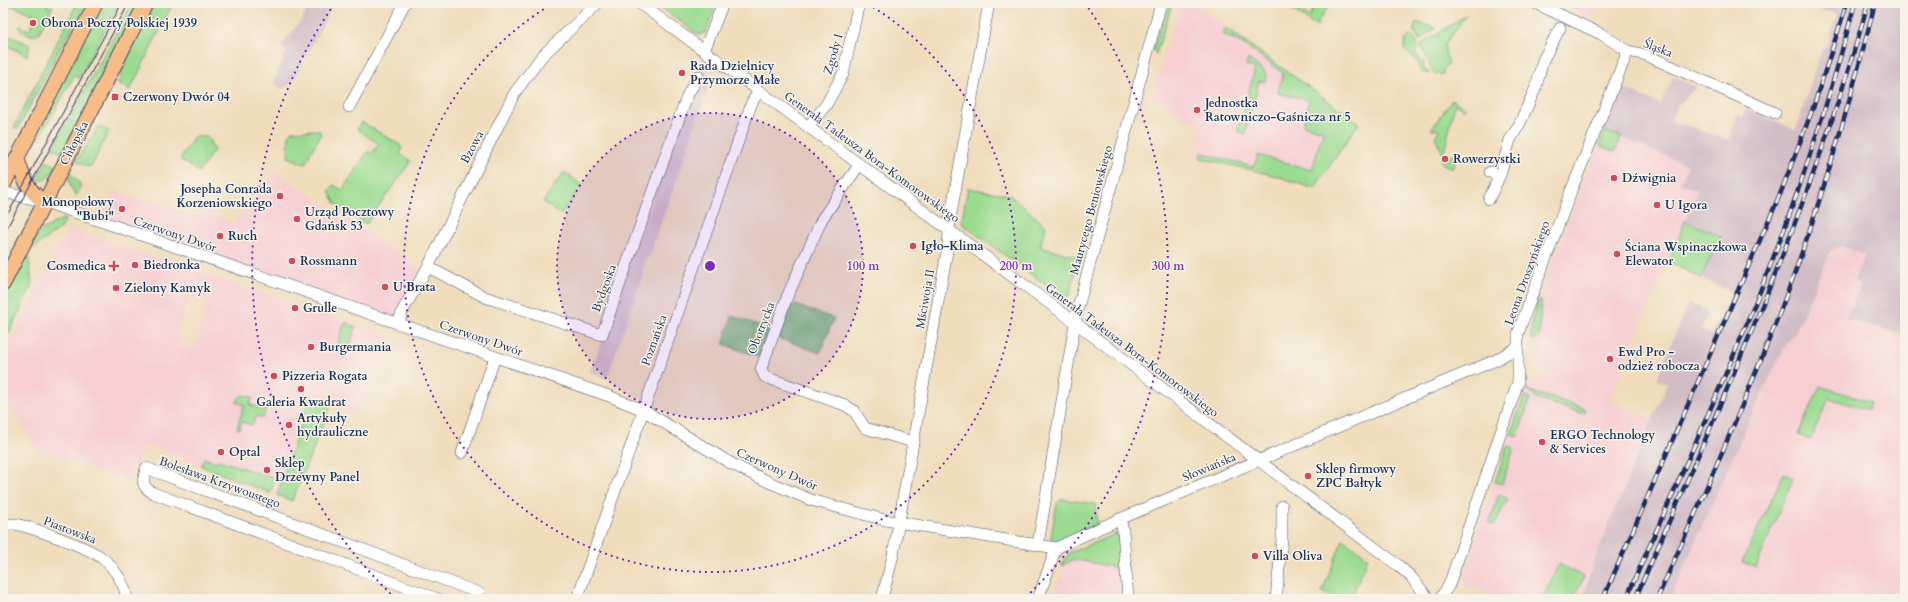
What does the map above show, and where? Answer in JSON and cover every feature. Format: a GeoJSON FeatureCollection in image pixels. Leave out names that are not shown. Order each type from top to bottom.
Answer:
{"type":"FeatureCollection","features":[{"type":"Feature","properties":{"kind":"main road"},"geometry":{"type":"LineString","coordinates":[[3,186],[96,3]]}},
{"type":"Feature","properties":{"kind":"main road","name":"Chłopska"},"geometry":{"type":"LineString","coordinates":[[3,284],[146,3]]}},
{"type":"Feature","properties":{"kind":"main road"},"geometry":{"type":"LineString","coordinates":[[3,165],[17,158]]}},
{"type":"Feature","properties":{"kind":"main road"},"geometry":{"type":"LineString","coordinates":[[17,158],[29,189],[45,202]]}},
{"type":"Feature","properties":{"kind":"street"},"geometry":{"type":"LineString","coordinates":[[349,107],[405,3]]}},
{"type":"Feature","properties":{"kind":"street","name":"Bzowa"},"geometry":{"type":"LineString","coordinates":[[398,324],[403,310],[428,267],[514,94],[542,56],[598,3]]}},
{"type":"Feature","properties":{"kind":"street","name":"Generała Tadeusza Bora-Komorowskiego"},"geometry":{"type":"LineString","coordinates":[[639,3],[1076,324],[1399,566],[1411,577],[1429,599]]}},
{"type":"Feature","properties":{"kind":"street"},"geometry":{"type":"LineString","coordinates":[[704,51],[724,3]]}},
{"type":"Feature","properties":{"kind":"street","name":"Zgody I"},"geometry":{"type":"LineString","coordinates":[[808,127],[826,105],[843,74],[859,3]]}},
{"type":"Feature","properties":{"kind":"street","name":"Mściwoja II"},"geometry":{"type":"LineString","coordinates":[[882,599],[913,442],[989,3]]}},
{"type":"Feature","properties":{"kind":"street","name":"Maurycego Beniowskiego"},"geometry":{"type":"LineString","coordinates":[[1038,544],[1078,311],[1161,3]]}},
{"type":"Feature","properties":{"kind":"street","name":"Śląska"},"geometry":{"type":"LineString","coordinates":[[1535,3],[1601,34],[1628,51],[1646,55],[1775,113]]}},
{"type":"Feature","properties":{"kind":"street"},"geometry":{"type":"LineString","coordinates":[[1490,199],[1495,174],[1536,87],[1543,60],[1560,28]]}},
{"type":"Feature","properties":{"kind":"street","name":"Leona Droszyńskiego"},"geometry":{"type":"LineString","coordinates":[[1440,599],[1449,585],[1518,382],[1518,334],[1522,322],[1569,196],[1628,51]]}},
{"type":"Feature","properties":{"kind":"street","name":"Bydgoska"},"geometry":{"type":"LineString","coordinates":[[428,267],[485,297],[602,335],[688,94],[698,76]]}},
{"type":"Feature","properties":{"kind":"street","name":"Poznańska"},"geometry":{"type":"LineString","coordinates":[[577,599],[752,102],[759,91]]}},
{"type":"Feature","properties":{"kind":"street","name":"Obotrycka"},"geometry":{"type":"LineString","coordinates":[[859,165],[822,218],[787,297],[761,370],[765,377],[845,405],[854,411],[865,428],[913,442]]}},
{"type":"Feature","properties":{"kind":"street","name":"Czerwony Dwór"},"geometry":{"type":"LineString","coordinates":[[3,192],[45,202],[609,396],[643,410],[732,464],[771,483],[811,500],[867,516],[898,522]]}},
{"type":"Feature","properties":{"kind":"street","name":"Słowiańska"},"geometry":{"type":"LineString","coordinates":[[1056,548],[1120,519],[1496,360],[1518,347]]}},
{"type":"Feature","properties":{"kind":"street"},"geometry":{"type":"LineString","coordinates":[[462,453],[494,357]]}},
{"type":"Feature","properties":{"kind":"street","name":"Bolesława Krzywoustego"},"geometry":{"type":"LineString","coordinates":[[438,599],[153,493],[146,488],[143,482],[146,468],[479,593],[478,599]]}},
{"type":"Feature","properties":{"kind":"street"},"geometry":{"type":"LineString","coordinates":[[1276,599],[1282,539],[1282,506]]}},
{"type":"Feature","properties":{"kind":"street"},"geometry":{"type":"LineString","coordinates":[[1120,519],[1123,530],[1128,599]]}},
{"type":"Feature","properties":{"kind":"street"},"geometry":{"type":"LineString","coordinates":[[898,522],[1056,548],[1038,599]]}},
{"type":"Feature","properties":{"kind":"street","name":"Piastowska"},"geometry":{"type":"LineString","coordinates":[[3,525],[15,524],[100,556],[118,576],[124,587],[127,599]]}},
{"type":"Feature","properties":{"kind":"shaded area"},"geometry":{"type":"Polygon","coordinates":[[[309,3],[334,3],[292,83],[280,89],[274,81],[287,50],[281,47],[304,16],[309,3]]]}},
{"type":"Feature","properties":{"kind":"shaded area"},"geometry":{"type":"Polygon","coordinates":[[[1183,3],[1191,3],[1359,123],[1314,189],[1277,176],[1194,157],[1200,123],[1181,118],[1183,112],[1169,108],[1170,103],[1152,99],[1170,35],[1183,3]]]}},
{"type":"Feature","properties":{"kind":"shaded area"},"geometry":{"type":"Polygon","coordinates":[[[1558,3],[1600,3],[1593,19],[1558,3]]]}},
{"type":"Feature","properties":{"kind":"shaded area"},"geometry":{"type":"Polygon","coordinates":[[[1820,3],[1905,3],[1905,335],[1846,319],[1861,285],[1854,280],[1865,255],[1842,246],[1831,250],[1794,335],[1787,343],[1754,409],[1670,599],[1583,599],[1593,563],[1667,384],[1657,379],[1688,303],[1708,311],[1701,329],[1712,334],[1731,292],[1701,278],[1721,236],[1685,221],[1698,190],[1680,184],[1688,165],[1605,131],[1623,88],[1660,104],[1673,77],[1697,87],[1677,106],[1671,121],[1727,139],[1730,138],[1737,115],[1743,117],[1746,108],[1796,130],[1822,48],[1826,47],[1837,14],[1819,9],[1820,3]]]}},
{"type":"Feature","properties":{"kind":"shaded area"},"geometry":{"type":"Polygon","coordinates":[[[702,69],[712,77],[649,258],[646,259],[643,273],[607,379],[590,372],[668,156],[702,69]]]}},
{"type":"Feature","properties":{"kind":"shaded area"},"geometry":{"type":"Polygon","coordinates":[[[1605,131],[1688,165],[1698,190],[1609,401],[1653,420],[1593,563],[1592,570],[1581,599],[1507,599],[1461,584],[1525,388],[1548,374],[1534,366],[1538,302],[1582,186],[1605,131]]]}},
{"type":"Feature","properties":{"kind":"shaded area"},"geometry":{"type":"Polygon","coordinates":[[[274,172],[421,268],[392,317],[103,217],[115,190],[198,217],[206,208],[231,225],[248,200],[256,196],[274,172]]]}},
{"type":"Feature","properties":{"kind":"shaded area"},"geometry":{"type":"Polygon","coordinates":[[[68,228],[259,293],[276,297],[393,338],[381,369],[354,414],[307,395],[278,480],[204,458],[201,466],[143,443],[131,483],[38,449],[3,396],[3,360],[68,228]],[[190,296],[176,335],[194,350],[208,303],[190,296]]]}},
{"type":"Feature","properties":{"kind":"shaded area"},"geometry":{"type":"Polygon","coordinates":[[[1842,246],[1865,255],[1861,285],[1846,319],[1905,335],[1905,599],[1670,599],[1754,409],[1787,343],[1794,335],[1831,250],[1842,246]]]}},
{"type":"Feature","properties":{"kind":"shaded area"},"geometry":{"type":"Polygon","coordinates":[[[1074,559],[1113,567],[1121,576],[1122,599],[1052,599],[1064,566],[1074,559]]]}},
{"type":"Feature","properties":{"kind":"green space"},"geometry":{"type":"Polygon","coordinates":[[[5,3],[49,3],[47,4],[47,7],[53,6],[39,33],[33,36],[21,31],[19,27],[20,26],[30,30],[35,15],[5,3]]]}},
{"type":"Feature","properties":{"kind":"green space"},"geometry":{"type":"Polygon","coordinates":[[[77,3],[88,3],[59,50],[18,129],[14,127],[77,3]]]}},
{"type":"Feature","properties":{"kind":"green space"},"geometry":{"type":"Polygon","coordinates":[[[103,3],[119,3],[79,78],[74,76],[38,140],[35,138],[103,3]]]}},
{"type":"Feature","properties":{"kind":"green space"},"geometry":{"type":"Polygon","coordinates":[[[132,3],[139,3],[62,153],[53,148],[132,3]]]}},
{"type":"Feature","properties":{"kind":"green space"},"geometry":{"type":"Polygon","coordinates":[[[154,3],[173,3],[130,90],[118,83],[133,43],[154,3]]]}},
{"type":"Feature","properties":{"kind":"green space"},"geometry":{"type":"Polygon","coordinates":[[[655,3],[716,3],[706,32],[699,35],[655,3]]]}},
{"type":"Feature","properties":{"kind":"green space"},"geometry":{"type":"Polygon","coordinates":[[[1284,3],[1290,3],[1310,17],[1316,3],[1324,3],[1329,6],[1317,23],[1318,25],[1316,27],[1284,3]]]}},
{"type":"Feature","properties":{"kind":"green space"},"geometry":{"type":"Polygon","coordinates":[[[1166,4],[1171,7],[1156,54],[1153,50],[1166,4]]]}},
{"type":"Feature","properties":{"kind":"green space"},"geometry":{"type":"Polygon","coordinates":[[[1466,15],[1444,46],[1449,65],[1444,68],[1443,74],[1434,74],[1421,45],[1466,15]]]}},
{"type":"Feature","properties":{"kind":"green space"},"geometry":{"type":"Polygon","coordinates":[[[1416,22],[1436,28],[1419,40],[1414,30],[1416,22]]]}},
{"type":"Feature","properties":{"kind":"green space"},"geometry":{"type":"Polygon","coordinates":[[[1226,28],[1359,123],[1314,189],[1277,176],[1200,158],[1202,153],[1254,167],[1258,155],[1312,170],[1323,131],[1303,125],[1309,100],[1278,93],[1283,73],[1242,43],[1222,34],[1226,28]]]}},
{"type":"Feature","properties":{"kind":"green space"},"geometry":{"type":"Polygon","coordinates":[[[1410,35],[1413,36],[1419,48],[1415,52],[1421,61],[1424,61],[1425,63],[1423,64],[1426,72],[1428,71],[1430,74],[1421,72],[1417,61],[1405,50],[1405,41],[1410,35]]]}},
{"type":"Feature","properties":{"kind":"green space"},"geometry":{"type":"Polygon","coordinates":[[[10,36],[30,45],[27,56],[3,43],[10,36]]]}},
{"type":"Feature","properties":{"kind":"green space"},"geometry":{"type":"Polygon","coordinates":[[[1248,59],[1264,71],[1267,77],[1265,81],[1259,81],[1245,135],[1238,131],[1255,68],[1246,66],[1248,59]]]}},
{"type":"Feature","properties":{"kind":"green space"},"geometry":{"type":"Polygon","coordinates":[[[1452,100],[1465,107],[1464,110],[1455,104],[1444,152],[1447,155],[1456,157],[1453,168],[1446,166],[1441,162],[1443,154],[1435,137],[1439,130],[1436,128],[1434,131],[1431,129],[1452,100]]]}},
{"type":"Feature","properties":{"kind":"green space"},"geometry":{"type":"Polygon","coordinates":[[[362,122],[400,145],[402,149],[400,154],[411,161],[366,224],[336,204],[329,191],[334,185],[342,190],[368,151],[372,154],[379,144],[357,129],[362,122]]]}},
{"type":"Feature","properties":{"kind":"green space"},"geometry":{"type":"Polygon","coordinates":[[[99,126],[109,131],[92,165],[88,167],[76,161],[99,126]]]}},
{"type":"Feature","properties":{"kind":"green space"},"geometry":{"type":"Polygon","coordinates":[[[319,130],[321,134],[305,164],[288,157],[289,134],[292,131],[319,130]]]}},
{"type":"Feature","properties":{"kind":"green space"},"geometry":{"type":"Polygon","coordinates":[[[1605,131],[1621,137],[1615,152],[1599,145],[1605,131]]]}},
{"type":"Feature","properties":{"kind":"green space"},"geometry":{"type":"Polygon","coordinates":[[[207,136],[214,150],[199,172],[180,159],[194,137],[207,136]]]}},
{"type":"Feature","properties":{"kind":"green space"},"geometry":{"type":"Polygon","coordinates":[[[47,161],[56,166],[50,175],[45,179],[39,181],[36,180],[47,161]]]}},
{"type":"Feature","properties":{"kind":"green space"},"geometry":{"type":"Polygon","coordinates":[[[564,172],[582,185],[561,215],[543,202],[564,172]]]}},
{"type":"Feature","properties":{"kind":"green space"},"geometry":{"type":"Polygon","coordinates":[[[68,173],[77,180],[80,186],[80,190],[75,196],[71,187],[68,173]]]}},
{"type":"Feature","properties":{"kind":"green space"},"geometry":{"type":"Polygon","coordinates":[[[968,188],[1010,195],[1046,226],[1040,247],[1079,257],[1069,297],[1062,297],[961,223],[968,188]]]}},
{"type":"Feature","properties":{"kind":"green space"},"geometry":{"type":"Polygon","coordinates":[[[62,219],[65,220],[62,227],[35,247],[30,244],[42,230],[62,219]]]}},
{"type":"Feature","properties":{"kind":"green space"},"geometry":{"type":"Polygon","coordinates":[[[1685,221],[1721,236],[1701,278],[1669,262],[1685,221]]]}},
{"type":"Feature","properties":{"kind":"green space"},"geometry":{"type":"Polygon","coordinates":[[[25,255],[29,257],[32,285],[3,345],[3,299],[25,255]]]}},
{"type":"Feature","properties":{"kind":"green space"},"geometry":{"type":"Polygon","coordinates":[[[1538,300],[1541,301],[1539,337],[1536,340],[1531,339],[1532,321],[1538,300]]]}},
{"type":"Feature","properties":{"kind":"green space"},"geometry":{"type":"Polygon","coordinates":[[[795,305],[834,318],[820,353],[778,338],[789,308],[795,305]]]}},
{"type":"Feature","properties":{"kind":"green space"},"geometry":{"type":"Polygon","coordinates":[[[732,316],[770,329],[759,357],[723,344],[732,316]]]}},
{"type":"Feature","properties":{"kind":"green space"},"geometry":{"type":"Polygon","coordinates":[[[345,322],[356,327],[344,359],[336,349],[345,322]]]}},
{"type":"Feature","properties":{"kind":"green space"},"geometry":{"type":"Polygon","coordinates":[[[1820,386],[1870,402],[1868,410],[1829,398],[1810,440],[1798,435],[1820,386]]]}},
{"type":"Feature","properties":{"kind":"green space"},"geometry":{"type":"Polygon","coordinates":[[[1527,390],[1586,409],[1584,414],[1534,398],[1535,394],[1526,391],[1527,390]]]}},
{"type":"Feature","properties":{"kind":"green space"},"geometry":{"type":"Polygon","coordinates":[[[242,395],[252,397],[250,405],[262,409],[264,404],[266,408],[263,418],[256,416],[252,425],[242,422],[239,429],[237,428],[244,405],[236,402],[242,395]]]}},
{"type":"Feature","properties":{"kind":"green space"},"geometry":{"type":"Polygon","coordinates":[[[310,396],[331,405],[292,501],[277,495],[310,396]]]}},
{"type":"Feature","properties":{"kind":"green space"},"geometry":{"type":"Polygon","coordinates":[[[1524,396],[1530,398],[1518,436],[1511,434],[1524,396]]]}},
{"type":"Feature","properties":{"kind":"green space"},"geometry":{"type":"Polygon","coordinates":[[[1507,446],[1514,448],[1502,484],[1495,482],[1507,446]]]}},
{"type":"Feature","properties":{"kind":"green space"},"geometry":{"type":"Polygon","coordinates":[[[204,458],[215,462],[219,460],[275,479],[270,493],[201,466],[204,458]]]}},
{"type":"Feature","properties":{"kind":"green space"},"geometry":{"type":"Polygon","coordinates":[[[1784,473],[1793,478],[1756,567],[1742,562],[1784,473]]]}},
{"type":"Feature","properties":{"kind":"green space"},"geometry":{"type":"Polygon","coordinates":[[[1499,494],[1508,499],[1494,525],[1489,523],[1499,494]]]}},
{"type":"Feature","properties":{"kind":"green space"},"geometry":{"type":"Polygon","coordinates":[[[1062,499],[1095,504],[1097,524],[1055,543],[1050,543],[1057,503],[1062,499]]]}},
{"type":"Feature","properties":{"kind":"green space"},"geometry":{"type":"Polygon","coordinates":[[[1118,533],[1121,576],[1113,567],[1074,559],[1062,566],[1069,553],[1118,533]]]}},
{"type":"Feature","properties":{"kind":"green space"},"geometry":{"type":"Polygon","coordinates":[[[1343,539],[1368,557],[1351,599],[1336,599],[1322,592],[1343,539]]]}},
{"type":"Feature","properties":{"kind":"green space"},"geometry":{"type":"Polygon","coordinates":[[[1559,564],[1584,577],[1573,599],[1542,599],[1559,564]]]}},
{"type":"Feature","properties":{"kind":"tram line"},"geometry":{"type":"LineString","coordinates":[[9,212],[122,3]]}},
{"type":"Feature","properties":{"kind":"tram line"},"geometry":{"type":"LineString","coordinates":[[3,235],[129,3]]}},
{"type":"Feature","properties":{"kind":"railway"},"geometry":{"type":"LineString","coordinates":[[1603,599],[1781,192],[1813,108],[1847,3]]}},
{"type":"Feature","properties":{"kind":"railway"},"geometry":{"type":"LineString","coordinates":[[1626,599],[1728,368],[1767,274],[1805,171],[1823,116],[1855,3]]}},
{"type":"Feature","properties":{"kind":"railway"},"geometry":{"type":"LineString","coordinates":[[1635,599],[1700,452],[1792,231],[1820,156],[1868,3]]}},
{"type":"Feature","properties":{"kind":"railway"},"geometry":{"type":"LineString","coordinates":[[1657,599],[1745,398],[1794,275],[1838,140],[1875,3]]}},
{"type":"Feature","properties":{"kind":"place","name":"Obrona Poczty Polskiej 1939"},"geometry":{"type":"Point","coordinates":[33,23]}},
{"type":"Feature","properties":{"kind":"place","name":"Rada Dzielnicy Przymorze Małe"},"geometry":{"type":"Point","coordinates":[682,73]}},
{"type":"Feature","properties":{"kind":"place","name":"Czerwony Dwór 04"},"geometry":{"type":"Point","coordinates":[115,97]}},
{"type":"Feature","properties":{"kind":"place","name":"Jednostka Ratowniczo-Gaśnicza nr 5"},"geometry":{"type":"Point","coordinates":[1197,110]}},
{"type":"Feature","properties":{"kind":"place","name":"Rowerzystki"},"geometry":{"type":"Point","coordinates":[1445,159]}},
{"type":"Feature","properties":{"kind":"place","name":"Dźwignia"},"geometry":{"type":"Point","coordinates":[1614,178]}},
{"type":"Feature","properties":{"kind":"place","name":"Josepha Conrada Korzeniowskiego"},"geometry":{"type":"Point","coordinates":[280,196]}},
{"type":"Feature","properties":{"kind":"place","name":"U Igora"},"geometry":{"type":"Point","coordinates":[1657,205]}},
{"type":"Feature","properties":{"kind":"place","name":"Monopolowy \"Bubi\""},"geometry":{"type":"Point","coordinates":[122,209]}},
{"type":"Feature","properties":{"kind":"place","name":"Urząd Pocztowy Gdańsk 53"},"geometry":{"type":"Point","coordinates":[297,219]}},
{"type":"Feature","properties":{"kind":"place","name":"Ruch"},"geometry":{"type":"Point","coordinates":[220,236]}},
{"type":"Feature","properties":{"kind":"place","name":"Igło-Klima"},"geometry":{"type":"Point","coordinates":[913,246]}},
{"type":"Feature","properties":{"kind":"place","name":"Ściana Wspinaczkowa Elewator"},"geometry":{"type":"Point","coordinates":[1617,254]}},
{"type":"Feature","properties":{"kind":"place","name":"Rossmann"},"geometry":{"type":"Point","coordinates":[292,261]}},
{"type":"Feature","properties":{"kind":"place","name":"Biedronka"},"geometry":{"type":"Point","coordinates":[135,265]}},
{"type":"Feature","properties":{"kind":"place","name":"Cosmedica"},"geometry":{"type":"Point","coordinates":[114,266]}},
{"type":"Feature","properties":{"kind":"place","name":"U Brata"},"geometry":{"type":"Point","coordinates":[385,287]}},
{"type":"Feature","properties":{"kind":"place","name":"Zielony Kamyk"},"geometry":{"type":"Point","coordinates":[116,288]}},
{"type":"Feature","properties":{"kind":"place","name":"Grulle"},"geometry":{"type":"Point","coordinates":[295,308]}},
{"type":"Feature","properties":{"kind":"place","name":"Burgermania"},"geometry":{"type":"Point","coordinates":[311,347]}},
{"type":"Feature","properties":{"kind":"place","name":"Ewd Pro - odzież robocza"},"geometry":{"type":"Point","coordinates":[1610,359]}},
{"type":"Feature","properties":{"kind":"place","name":"Pizzeria Rogata"},"geometry":{"type":"Point","coordinates":[274,376]}},
{"type":"Feature","properties":{"kind":"place","name":"Galeria Kwadrat"},"geometry":{"type":"Point","coordinates":[301,389]}},
{"type":"Feature","properties":{"kind":"place","name":"Artykuły hydrauliczne"},"geometry":{"type":"Point","coordinates":[289,425]}},
{"type":"Feature","properties":{"kind":"place","name":"ERGO Technology & Services"},"geometry":{"type":"Point","coordinates":[1542,442]}},
{"type":"Feature","properties":{"kind":"place","name":"Optal"},"geometry":{"type":"Point","coordinates":[221,452]}},
{"type":"Feature","properties":{"kind":"place","name":"Sklep Drzewny Panel"},"geometry":{"type":"Point","coordinates":[267,470]}},
{"type":"Feature","properties":{"kind":"place","name":"Sklep firmowy ZPC Bałtyk"},"geometry":{"type":"Point","coordinates":[1308,476]}},
{"type":"Feature","properties":{"kind":"place","name":"Villa Oliva"},"geometry":{"type":"Point","coordinates":[1255,556]}}]}
